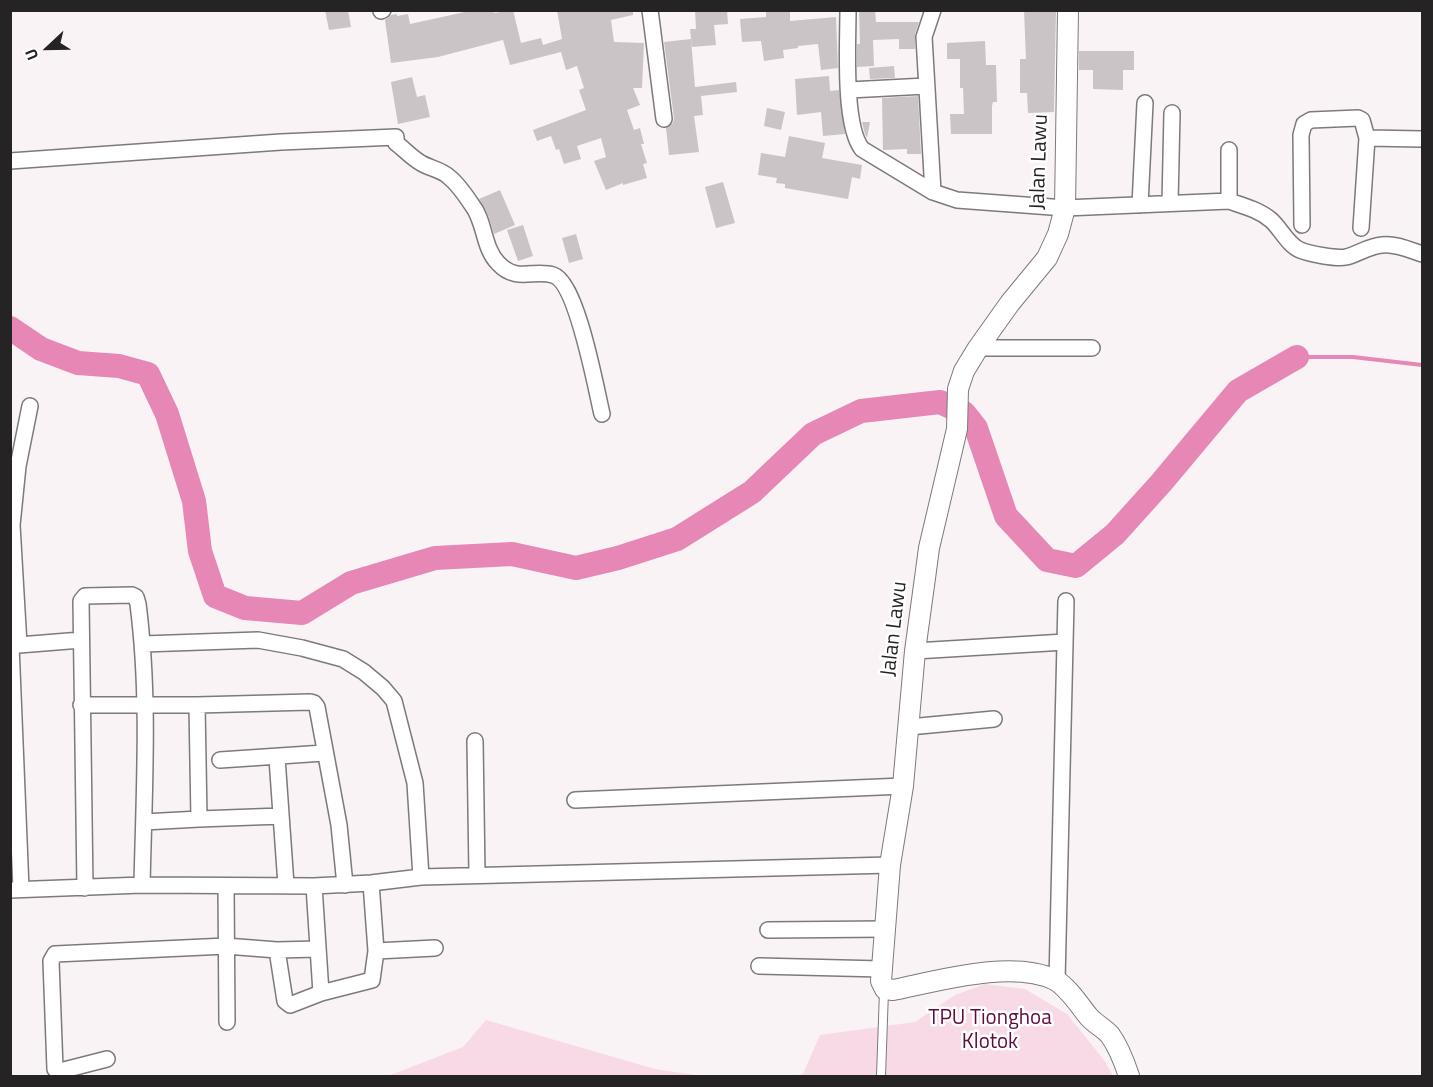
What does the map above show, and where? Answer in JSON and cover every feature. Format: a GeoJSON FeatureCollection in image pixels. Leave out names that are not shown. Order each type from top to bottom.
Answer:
{"type":"FeatureCollection","features":[{"type":"Feature","properties":{"kind":"street"},"geometry":{"type":"LineString","coordinates":[[650,10],[664,119]]}},
{"type":"Feature","properties":{"kind":"street"},"geometry":{"type":"LineString","coordinates":[[848,10],[849,90],[856,141],[862,149],[933,192],[957,200],[1065,208],[1229,201],[1256,210],[1269,219],[1292,245],[1300,250],[1336,258],[1383,245],[1397,246],[1422,254]]}},
{"type":"Feature","properties":{"kind":"street"},"geometry":{"type":"LineString","coordinates":[[933,10],[924,37],[933,192]]}},
{"type":"Feature","properties":{"kind":"street","name":"Jalan Lawu"},"geometry":{"type":"LineString","coordinates":[[885,989],[881,981],[890,865],[903,786],[915,651],[929,548],[957,429],[958,389],[964,371],[978,348],[1010,303],[1047,258],[1058,234],[1065,208],[1068,10]]}},
{"type":"Feature","properties":{"kind":"street"},"geometry":{"type":"LineString","coordinates":[[849,90],[926,86]]}},
{"type":"Feature","properties":{"kind":"street"},"geometry":{"type":"LineString","coordinates":[[1140,205],[1145,103]]}},
{"type":"Feature","properties":{"kind":"street"},"geometry":{"type":"LineString","coordinates":[[1170,203],[1172,113]]}},
{"type":"Feature","properties":{"kind":"street"},"geometry":{"type":"LineString","coordinates":[[1302,225],[1301,135],[1304,124],[1311,120],[1358,118],[1362,120],[1367,138],[1361,228]]}},
{"type":"Feature","properties":{"kind":"street"},"geometry":{"type":"LineString","coordinates":[[10,161],[281,142],[396,137],[396,143],[418,162],[449,176],[475,208],[487,243],[498,263],[513,273],[525,276],[543,273],[557,276],[567,289],[586,343],[602,414]]}},
{"type":"Feature","properties":{"kind":"street"},"geometry":{"type":"LineString","coordinates":[[1367,138],[1422,139]]}},
{"type":"Feature","properties":{"kind":"street"},"geometry":{"type":"LineString","coordinates":[[1229,150],[1229,201]]}},
{"type":"Feature","properties":{"kind":"street"},"geometry":{"type":"LineString","coordinates":[[978,348],[1092,348]]}},
{"type":"Feature","properties":{"kind":"street"},"geometry":{"type":"LineString","coordinates":[[30,406],[14,466],[12,525],[16,889],[142,885],[314,886],[421,877],[890,865]]}},
{"type":"Feature","properties":{"kind":"street"},"geometry":{"type":"LineString","coordinates":[[85,888],[81,705],[81,601],[85,596],[132,595],[136,597],[138,604],[143,644],[145,705],[142,885]]}},
{"type":"Feature","properties":{"kind":"street"},"geometry":{"type":"LineString","coordinates":[[1057,981],[1066,601]]}},
{"type":"Feature","properties":{"kind":"street"},"geometry":{"type":"LineString","coordinates":[[13,645],[81,640]]}},
{"type":"Feature","properties":{"kind":"street"},"geometry":{"type":"LineString","coordinates":[[143,644],[258,640],[343,659],[377,683],[394,701],[415,783],[421,877]]}},
{"type":"Feature","properties":{"kind":"street"},"geometry":{"type":"LineString","coordinates":[[915,651],[1065,642]]}},
{"type":"Feature","properties":{"kind":"street"},"geometry":{"type":"LineString","coordinates":[[81,705],[314,703],[317,707],[339,825],[345,885]]}},
{"type":"Feature","properties":{"kind":"street"},"geometry":{"type":"LineString","coordinates":[[197,705],[199,819]]}},
{"type":"Feature","properties":{"kind":"street"},"geometry":{"type":"LineString","coordinates":[[909,727],[994,719]]}},
{"type":"Feature","properties":{"kind":"street"},"geometry":{"type":"LineString","coordinates":[[475,741],[477,875]]}},
{"type":"Feature","properties":{"kind":"street"},"geometry":{"type":"LineString","coordinates":[[220,760],[277,758],[324,753]]}},
{"type":"Feature","properties":{"kind":"street"},"geometry":{"type":"LineString","coordinates":[[277,758],[286,885]]}},
{"type":"Feature","properties":{"kind":"street"},"geometry":{"type":"LineString","coordinates":[[575,800],[903,786]]}},
{"type":"Feature","properties":{"kind":"street"},"geometry":{"type":"LineString","coordinates":[[144,822],[281,816]]}},
{"type":"Feature","properties":{"kind":"street"},"geometry":{"type":"LineString","coordinates":[[277,950],[287,1004],[290,1005],[321,993],[372,980],[376,951],[371,883]]}},
{"type":"Feature","properties":{"kind":"street"},"geometry":{"type":"LineString","coordinates":[[226,886],[227,1022]]}},
{"type":"Feature","properties":{"kind":"street"},"geometry":{"type":"LineString","coordinates":[[314,886],[321,993]]}},
{"type":"Feature","properties":{"kind":"street"},"geometry":{"type":"LineString","coordinates":[[768,930],[886,929]]}},
{"type":"Feature","properties":{"kind":"street"},"geometry":{"type":"LineString","coordinates":[[107,1059],[60,1071],[55,1069],[52,956],[55,954],[226,946],[277,950],[318,948]]}},
{"type":"Feature","properties":{"kind":"street"},"geometry":{"type":"LineString","coordinates":[[376,951],[435,948]]}},
{"type":"Feature","properties":{"kind":"street"},"geometry":{"type":"LineString","coordinates":[[759,966],[882,969]]}},
{"type":"Feature","properties":{"kind":"street"},"geometry":{"type":"LineString","coordinates":[[885,989],[893,990],[964,976],[1019,971],[1038,974],[1057,981],[1091,1019],[1110,1035],[1129,1077]]}},
{"type":"Feature","properties":{"kind":"lane"},"geometry":{"type":"LineString","coordinates":[[881,1077],[885,989]]}},
{"type":"Feature","properties":{"kind":"green space","name":"TPU Tionghoa Klotok"},"geometry":{"type":"Polygon","coordinates":[[[985,984],[1025,989],[1067,1014],[1104,1060],[1113,1076],[792,1076],[803,1074],[820,1035],[915,1022],[955,995],[985,984]]]}},
{"type":"Feature","properties":{"kind":"green space"},"geometry":{"type":"Polygon","coordinates":[[[486,1020],[655,1069],[702,1076],[388,1076],[463,1047],[486,1020]]]}},
{"type":"Feature","properties":{"kind":"building"},"geometry":{"type":"Polygon","coordinates":[[[325,10],[348,10],[351,27],[329,30],[325,10]]]}},
{"type":"Feature","properties":{"kind":"building"},"geometry":{"type":"Polygon","coordinates":[[[474,10],[493,10],[494,13],[513,10],[521,43],[541,38],[543,45],[562,39],[557,10],[633,10],[633,15],[611,20],[614,42],[644,43],[642,88],[633,88],[640,105],[627,110],[634,130],[640,128],[644,144],[641,144],[647,163],[643,164],[647,178],[623,185],[623,183],[606,190],[594,161],[606,157],[601,138],[577,146],[581,159],[564,164],[551,136],[537,141],[533,130],[586,110],[579,90],[584,88],[577,66],[566,70],[561,52],[510,65],[503,40],[438,57],[391,63],[385,20],[391,15],[408,14],[410,24],[474,10]]]}},
{"type":"Feature","properties":{"kind":"building"},"geometry":{"type":"Polygon","coordinates":[[[695,10],[727,10],[728,24],[714,25],[716,45],[692,47],[690,29],[696,29],[695,10]]]}},
{"type":"Feature","properties":{"kind":"building"},"geometry":{"type":"Polygon","coordinates":[[[766,10],[790,10],[790,21],[836,17],[838,68],[821,70],[818,44],[783,50],[784,58],[764,61],[761,41],[742,42],[740,19],[766,17],[766,10]]]}},
{"type":"Feature","properties":{"kind":"building"},"geometry":{"type":"Polygon","coordinates":[[[859,10],[875,10],[876,22],[919,22],[915,34],[915,49],[899,49],[899,39],[873,40],[874,66],[857,67],[857,44],[860,44],[859,10]]]}},
{"type":"Feature","properties":{"kind":"building"},"geometry":{"type":"Polygon","coordinates":[[[1024,10],[1056,10],[1054,112],[1028,113],[1027,93],[1020,93],[1020,59],[1026,59],[1024,10]]]}},
{"type":"Feature","properties":{"kind":"building"},"geometry":{"type":"Polygon","coordinates":[[[691,39],[695,87],[736,82],[737,92],[701,96],[703,115],[694,116],[699,152],[669,155],[666,128],[673,123],[674,118],[664,42],[691,39]]]}},
{"type":"Feature","properties":{"kind":"building"},"geometry":{"type":"Polygon","coordinates":[[[985,41],[986,65],[996,65],[997,102],[993,102],[992,106],[992,134],[951,134],[950,114],[964,114],[963,88],[960,88],[960,59],[947,59],[947,43],[985,41]]]}},
{"type":"Feature","properties":{"kind":"building"},"geometry":{"type":"Polygon","coordinates":[[[1079,51],[1134,51],[1134,70],[1123,70],[1123,90],[1093,89],[1093,70],[1079,70],[1079,51]]]}},
{"type":"Feature","properties":{"kind":"building"},"geometry":{"type":"Polygon","coordinates":[[[894,66],[895,78],[870,79],[869,68],[894,66]]]}},
{"type":"Feature","properties":{"kind":"building"},"geometry":{"type":"Polygon","coordinates":[[[829,76],[830,91],[839,90],[845,134],[823,136],[821,112],[797,115],[795,79],[829,76]]]}},
{"type":"Feature","properties":{"kind":"building"},"geometry":{"type":"Polygon","coordinates":[[[412,77],[417,97],[425,95],[430,117],[398,124],[391,82],[412,77]]]}},
{"type":"Feature","properties":{"kind":"building"},"geometry":{"type":"Polygon","coordinates":[[[918,96],[921,154],[907,154],[907,149],[883,150],[882,98],[918,96]]]}},
{"type":"Feature","properties":{"kind":"building"},"geometry":{"type":"Polygon","coordinates":[[[767,108],[785,112],[781,130],[764,126],[767,108]]]}},
{"type":"Feature","properties":{"kind":"building"},"geometry":{"type":"Polygon","coordinates":[[[862,122],[870,122],[867,138],[865,134],[862,122]]]}},
{"type":"Feature","properties":{"kind":"building"},"geometry":{"type":"Polygon","coordinates":[[[789,136],[825,143],[822,158],[862,165],[860,179],[852,177],[848,199],[785,188],[785,184],[776,183],[777,178],[758,175],[761,153],[785,157],[789,136]]]}},
{"type":"Feature","properties":{"kind":"building"},"geometry":{"type":"Polygon","coordinates":[[[723,182],[735,223],[716,228],[705,187],[723,182]]]}},
{"type":"Feature","properties":{"kind":"building"},"geometry":{"type":"Polygon","coordinates":[[[500,190],[515,225],[494,234],[488,215],[479,199],[500,190]]]}},
{"type":"Feature","properties":{"kind":"building"},"geometry":{"type":"Polygon","coordinates":[[[523,225],[533,256],[518,261],[507,230],[523,225]]]}},
{"type":"Feature","properties":{"kind":"building"},"geometry":{"type":"Polygon","coordinates":[[[576,234],[583,259],[569,263],[562,238],[576,234]]]}},
{"type":"Feature","properties":{"kind":"waterway"},"geometry":{"type":"LineString","coordinates":[[10,328],[41,349],[78,363],[119,366],[148,374],[167,414],[194,501],[200,551],[215,596],[245,608],[302,613],[351,583],[435,558],[512,554],[576,568],[618,558],[677,539],[752,492],[813,434],[861,411],[940,402],[964,413],[976,428],[1006,516],[1047,560],[1076,566],[1115,534],[1238,391],[1297,357]]}},
{"type":"Feature","properties":{"kind":"waterway"},"geometry":{"type":"LineString","coordinates":[[1297,357],[1353,357],[1422,365]]}}]}
